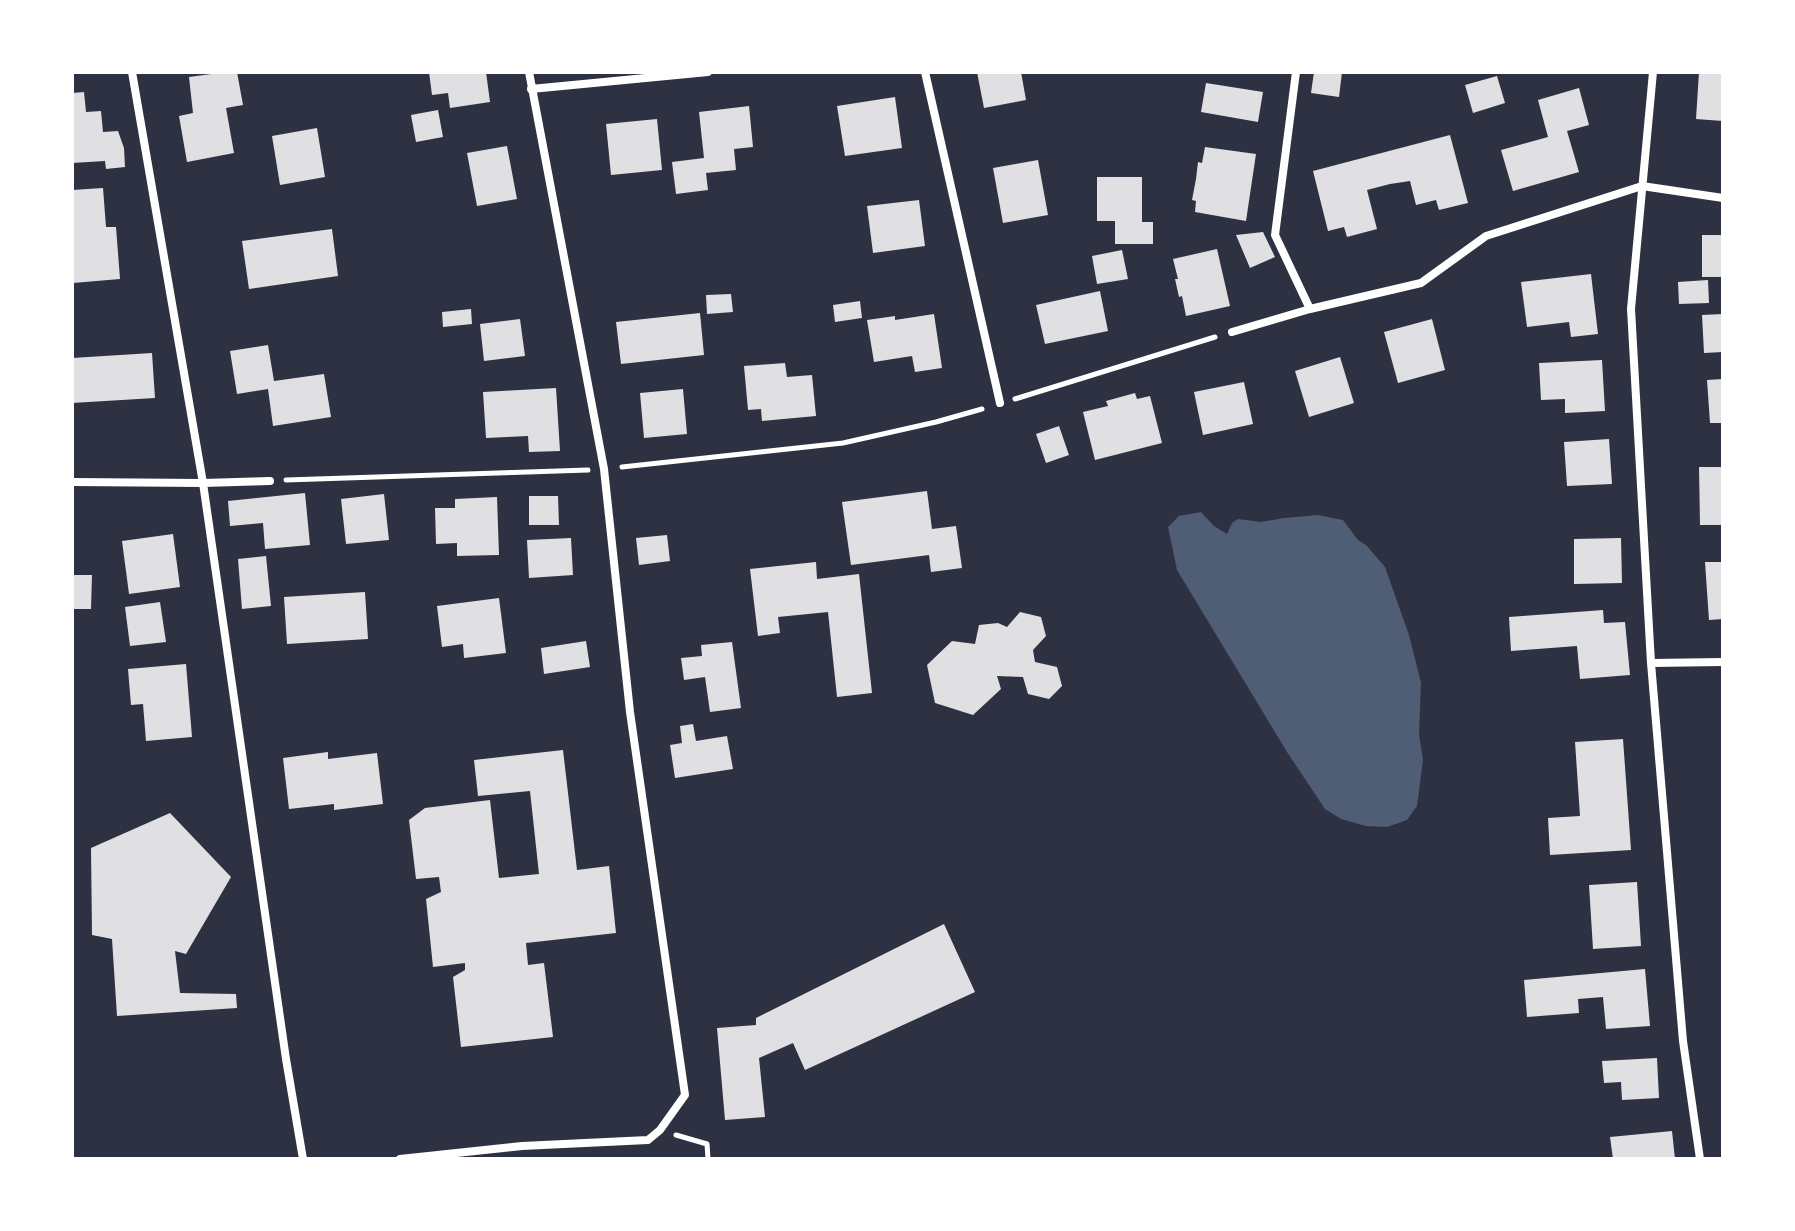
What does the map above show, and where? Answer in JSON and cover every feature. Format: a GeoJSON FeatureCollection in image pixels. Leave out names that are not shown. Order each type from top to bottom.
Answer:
{"type":"FeatureCollection","features":[{"type":"Feature","properties":{"kind":"street"},"geometry":{"type":"LineString","coordinates":[[132,72],[203,483],[303,1159]]}},
{"type":"Feature","properties":{"kind":"street"},"geometry":{"type":"LineString","coordinates":[[400,1159],[522,1146],[648,1140],[660,1130],[685,1095],[630,712],[604,469],[529,72]]}},
{"type":"Feature","properties":{"kind":"street"},"geometry":{"type":"LineString","coordinates":[[531,89],[708,72]]}},
{"type":"Feature","properties":{"kind":"street"},"geometry":{"type":"LineString","coordinates":[[925,72],[1000,403]]}},
{"type":"Feature","properties":{"kind":"street"},"geometry":{"type":"LineString","coordinates":[[1296,72],[1275,235],[1310,309]]}},
{"type":"Feature","properties":{"kind":"street"},"geometry":{"type":"LineString","coordinates":[[1653,72],[1631,309],[1651,663],[1683,1041],[1700,1159]]}},
{"type":"Feature","properties":{"kind":"street"},"geometry":{"type":"LineString","coordinates":[[1232,332],[1310,309],[1421,283],[1486,236],[1642,186],[1723,198]]}},
{"type":"Feature","properties":{"kind":"street"},"geometry":{"type":"LineString","coordinates":[[72,482],[270,481]]}},
{"type":"Feature","properties":{"kind":"street"},"geometry":{"type":"LineString","coordinates":[[1651,663],[1723,662]]}},
{"type":"Feature","properties":{"kind":"path"},"geometry":{"type":"LineString","coordinates":[[270,481],[604,469],[843,443],[936,422],[1232,332]]}},
{"type":"Feature","properties":{"kind":"path"},"geometry":{"type":"LineString","coordinates":[[660,1130],[707,1144],[708,1159]]}},
{"type":"Feature","properties":{"kind":"water"},"geometry":{"type":"Polygon","coordinates":[[[1201,512],[1227,534],[1232,523],[1238,519],[1261,522],[1318,515],[1343,520],[1385,567],[1409,635],[1421,683],[1419,734],[1423,760],[1417,806],[1407,820],[1387,827],[1366,826],[1341,819],[1325,809],[1177,570],[1168,527],[1179,516],[1201,512]]]}},
{"type":"Feature","properties":{"kind":"building"},"geometry":{"type":"Polygon","coordinates":[[[237,72],[243,105],[226,108],[234,153],[187,162],[179,116],[193,113],[189,77],[237,72]]]}},
{"type":"Feature","properties":{"kind":"building"},"geometry":{"type":"Polygon","coordinates":[[[429,72],[486,72],[490,102],[450,108],[448,93],[432,95],[429,72]]]}},
{"type":"Feature","properties":{"kind":"building"},"geometry":{"type":"Polygon","coordinates":[[[977,72],[1021,72],[1026,100],[984,108],[977,72]]]}},
{"type":"Feature","properties":{"kind":"building"},"geometry":{"type":"Polygon","coordinates":[[[1314,72],[1342,72],[1339,97],[1311,93],[1314,72]]]}},
{"type":"Feature","properties":{"kind":"building"},"geometry":{"type":"Polygon","coordinates":[[[1699,72],[1723,72],[1723,121],[1696,119],[1699,72]]]}},
{"type":"Feature","properties":{"kind":"building"},"geometry":{"type":"Polygon","coordinates":[[[1497,76],[1505,103],[1473,113],[1465,85],[1497,76]]]}},
{"type":"Feature","properties":{"kind":"building"},"geometry":{"type":"Polygon","coordinates":[[[1206,83],[1263,92],[1258,122],[1201,112],[1206,83]]]}},
{"type":"Feature","properties":{"kind":"building"},"geometry":{"type":"Polygon","coordinates":[[[1579,88],[1589,125],[1567,131],[1579,172],[1513,191],[1501,150],[1548,137],[1538,100],[1579,88]]]}},
{"type":"Feature","properties":{"kind":"building"},"geometry":{"type":"Polygon","coordinates":[[[84,92],[86,112],[101,111],[103,132],[118,131],[124,148],[125,167],[106,169],[105,161],[72,163],[72,93],[84,92]]]}},
{"type":"Feature","properties":{"kind":"building"},"geometry":{"type":"Polygon","coordinates":[[[895,97],[902,148],[845,156],[837,106],[895,97]]]}},
{"type":"Feature","properties":{"kind":"building"},"geometry":{"type":"Polygon","coordinates":[[[749,106],[753,147],[734,149],[736,170],[706,173],[708,190],[676,194],[672,162],[704,158],[699,112],[749,106]]]}},
{"type":"Feature","properties":{"kind":"building"},"geometry":{"type":"Polygon","coordinates":[[[438,110],[443,137],[416,142],[411,115],[438,110]]]}},
{"type":"Feature","properties":{"kind":"building"},"geometry":{"type":"Polygon","coordinates":[[[657,119],[662,170],[611,175],[606,124],[657,119]]]}},
{"type":"Feature","properties":{"kind":"building"},"geometry":{"type":"Polygon","coordinates":[[[317,128],[325,177],[280,185],[272,136],[317,128]]]}},
{"type":"Feature","properties":{"kind":"building"},"geometry":{"type":"Polygon","coordinates":[[[1450,135],[1468,203],[1439,210],[1436,200],[1416,205],[1410,181],[1390,184],[1367,190],[1377,229],[1347,237],[1344,227],[1328,231],[1313,171],[1450,135]]]}},
{"type":"Feature","properties":{"kind":"building"},"geometry":{"type":"Polygon","coordinates":[[[507,146],[517,199],[477,206],[467,153],[507,146]]]}},
{"type":"Feature","properties":{"kind":"building"},"geometry":{"type":"Polygon","coordinates":[[[1205,147],[1256,154],[1246,221],[1195,212],[1196,201],[1192,200],[1198,162],[1202,163],[1205,147]]]}},
{"type":"Feature","properties":{"kind":"building"},"geometry":{"type":"Polygon","coordinates":[[[1038,160],[1048,215],[1003,223],[993,168],[1038,160]]]}},
{"type":"Feature","properties":{"kind":"building"},"geometry":{"type":"Polygon","coordinates":[[[1097,177],[1142,177],[1142,222],[1153,222],[1153,244],[1115,244],[1115,221],[1097,221],[1097,177]]]}},
{"type":"Feature","properties":{"kind":"building"},"geometry":{"type":"Polygon","coordinates":[[[103,188],[106,227],[116,227],[120,279],[73,283],[72,190],[103,188]]]}},
{"type":"Feature","properties":{"kind":"building"},"geometry":{"type":"Polygon","coordinates":[[[919,200],[925,246],[873,253],[867,206],[919,200]]]}},
{"type":"Feature","properties":{"kind":"building"},"geometry":{"type":"Polygon","coordinates":[[[332,229],[338,276],[249,289],[242,241],[332,229]]]}},
{"type":"Feature","properties":{"kind":"building"},"geometry":{"type":"Polygon","coordinates":[[[1263,232],[1275,257],[1250,268],[1236,235],[1263,232]]]}},
{"type":"Feature","properties":{"kind":"building"},"geometry":{"type":"Polygon","coordinates":[[[1702,235],[1723,235],[1723,277],[1702,277],[1702,235]]]}},
{"type":"Feature","properties":{"kind":"building"},"geometry":{"type":"Polygon","coordinates":[[[1217,249],[1230,306],[1186,316],[1182,296],[1179,297],[1173,259],[1217,249]]]}},
{"type":"Feature","properties":{"kind":"building"},"geometry":{"type":"Polygon","coordinates":[[[1122,250],[1128,279],[1097,284],[1092,256],[1122,250]]]}},
{"type":"Feature","properties":{"kind":"building"},"geometry":{"type":"Polygon","coordinates":[[[1591,274],[1598,334],[1571,337],[1569,322],[1527,327],[1521,282],[1591,274]]]}},
{"type":"Feature","properties":{"kind":"building"},"geometry":{"type":"Polygon","coordinates":[[[1708,280],[1709,303],[1679,304],[1678,282],[1708,280]]]}},
{"type":"Feature","properties":{"kind":"building"},"geometry":{"type":"Polygon","coordinates":[[[1100,291],[1108,331],[1045,344],[1036,305],[1100,291]]]}},
{"type":"Feature","properties":{"kind":"building"},"geometry":{"type":"Polygon","coordinates":[[[731,294],[733,312],[707,314],[706,295],[731,294]]]}},
{"type":"Feature","properties":{"kind":"building"},"geometry":{"type":"Polygon","coordinates":[[[860,301],[862,318],[835,322],[833,305],[860,301]]]}},
{"type":"Feature","properties":{"kind":"building"},"geometry":{"type":"Polygon","coordinates":[[[471,309],[472,324],[443,327],[442,312],[471,309]]]}},
{"type":"Feature","properties":{"kind":"building"},"geometry":{"type":"Polygon","coordinates":[[[700,313],[704,355],[621,364],[616,322],[700,313]]]}},
{"type":"Feature","properties":{"kind":"building"},"geometry":{"type":"Polygon","coordinates":[[[934,314],[942,368],[915,372],[912,356],[874,362],[867,320],[895,316],[895,320],[934,314]]]}},
{"type":"Feature","properties":{"kind":"building"},"geometry":{"type":"Polygon","coordinates":[[[1723,314],[1723,352],[1704,353],[1702,315],[1723,314]]]}},
{"type":"Feature","properties":{"kind":"building"},"geometry":{"type":"Polygon","coordinates":[[[520,319],[525,356],[484,361],[480,324],[520,319]]]}},
{"type":"Feature","properties":{"kind":"building"},"geometry":{"type":"Polygon","coordinates":[[[1432,319],[1445,370],[1398,383],[1384,332],[1432,319]]]}},
{"type":"Feature","properties":{"kind":"building"},"geometry":{"type":"Polygon","coordinates":[[[268,345],[274,381],[324,374],[331,417],[273,426],[268,389],[237,394],[230,351],[268,345]]]}},
{"type":"Feature","properties":{"kind":"building"},"geometry":{"type":"Polygon","coordinates":[[[152,353],[155,398],[72,403],[72,358],[152,353]]]}},
{"type":"Feature","properties":{"kind":"building"},"geometry":{"type":"Polygon","coordinates":[[[1340,357],[1354,403],[1309,417],[1295,371],[1340,357]]]}},
{"type":"Feature","properties":{"kind":"building"},"geometry":{"type":"Polygon","coordinates":[[[1602,360],[1605,411],[1565,413],[1565,399],[1541,400],[1539,363],[1602,360]]]}},
{"type":"Feature","properties":{"kind":"building"},"geometry":{"type":"Polygon","coordinates":[[[785,363],[787,377],[812,375],[816,416],[762,421],[761,409],[748,410],[744,366],[785,363]]]}},
{"type":"Feature","properties":{"kind":"building"},"geometry":{"type":"Polygon","coordinates":[[[1723,379],[1723,423],[1710,423],[1707,380],[1723,379]]]}},
{"type":"Feature","properties":{"kind":"building"},"geometry":{"type":"Polygon","coordinates":[[[1244,382],[1253,424],[1203,435],[1194,392],[1244,382]]]}},
{"type":"Feature","properties":{"kind":"building"},"geometry":{"type":"Polygon","coordinates":[[[556,388],[560,451],[529,452],[528,436],[486,438],[483,392],[556,388]]]}},
{"type":"Feature","properties":{"kind":"building"},"geometry":{"type":"Polygon","coordinates":[[[683,389],[687,434],[644,438],[640,393],[683,389]]]}},
{"type":"Feature","properties":{"kind":"building"},"geometry":{"type":"Polygon","coordinates":[[[1135,393],[1137,399],[1150,396],[1162,443],[1095,460],[1083,412],[1108,406],[1106,401],[1135,393]]]}},
{"type":"Feature","properties":{"kind":"building"},"geometry":{"type":"Polygon","coordinates":[[[1059,426],[1069,455],[1046,463],[1036,434],[1059,426]]]}},
{"type":"Feature","properties":{"kind":"building"},"geometry":{"type":"Polygon","coordinates":[[[1609,439],[1612,484],[1567,486],[1564,442],[1609,439]]]}},
{"type":"Feature","properties":{"kind":"building"},"geometry":{"type":"Polygon","coordinates":[[[1699,467],[1723,467],[1723,525],[1700,525],[1699,467]]]}},
{"type":"Feature","properties":{"kind":"building"},"geometry":{"type":"Polygon","coordinates":[[[927,491],[932,529],[956,526],[962,568],[931,572],[929,555],[851,565],[842,502],[927,491]]]}},
{"type":"Feature","properties":{"kind":"building"},"geometry":{"type":"Polygon","coordinates":[[[305,493],[310,545],[265,549],[263,523],[230,526],[228,501],[305,493]]]}},
{"type":"Feature","properties":{"kind":"building"},"geometry":{"type":"Polygon","coordinates":[[[384,494],[389,540],[346,544],[341,499],[384,494]]]}},
{"type":"Feature","properties":{"kind":"building"},"geometry":{"type":"Polygon","coordinates":[[[529,496],[558,496],[559,525],[529,525],[529,496]]]}},
{"type":"Feature","properties":{"kind":"building"},"geometry":{"type":"Polygon","coordinates":[[[497,497],[499,555],[457,556],[457,543],[436,544],[435,508],[455,508],[455,499],[497,497]]]}},
{"type":"Feature","properties":{"kind":"building"},"geometry":{"type":"Polygon","coordinates":[[[173,534],[180,587],[129,594],[122,541],[173,534]]]}},
{"type":"Feature","properties":{"kind":"building"},"geometry":{"type":"Polygon","coordinates":[[[667,535],[670,561],[639,565],[636,538],[667,535]]]}},
{"type":"Feature","properties":{"kind":"building"},"geometry":{"type":"Polygon","coordinates":[[[571,538],[573,575],[529,578],[527,540],[571,538]]]}},
{"type":"Feature","properties":{"kind":"building"},"geometry":{"type":"Polygon","coordinates":[[[1621,538],[1622,583],[1574,584],[1574,539],[1621,538]]]}},
{"type":"Feature","properties":{"kind":"building"},"geometry":{"type":"Polygon","coordinates":[[[266,556],[271,606],[242,609],[238,559],[266,556]]]}},
{"type":"Feature","properties":{"kind":"building"},"geometry":{"type":"Polygon","coordinates":[[[816,562],[817,579],[859,574],[872,693],[837,697],[828,612],[778,617],[780,633],[758,636],[750,569],[816,562]]]}},
{"type":"Feature","properties":{"kind":"building"},"geometry":{"type":"Polygon","coordinates":[[[1705,562],[1723,562],[1723,619],[1709,620],[1705,562]]]}},
{"type":"Feature","properties":{"kind":"building"},"geometry":{"type":"Polygon","coordinates":[[[72,575],[92,575],[91,609],[72,609],[72,575]]]}},
{"type":"Feature","properties":{"kind":"building"},"geometry":{"type":"Polygon","coordinates":[[[365,592],[368,639],[287,644],[284,597],[365,592]]]}},
{"type":"Feature","properties":{"kind":"building"},"geometry":{"type":"Polygon","coordinates":[[[499,598],[506,653],[464,658],[463,644],[442,647],[437,606],[499,598]]]}},
{"type":"Feature","properties":{"kind":"building"},"geometry":{"type":"Polygon","coordinates":[[[160,602],[166,642],[130,646],[125,607],[160,602]]]}},
{"type":"Feature","properties":{"kind":"building"},"geometry":{"type":"Polygon","coordinates":[[[1603,610],[1604,623],[1625,622],[1630,675],[1580,679],[1577,646],[1511,651],[1509,617],[1603,610]]]}},
{"type":"Feature","properties":{"kind":"building"},"geometry":{"type":"Polygon","coordinates":[[[1020,612],[1041,617],[1046,636],[1033,650],[1035,662],[1057,667],[1062,686],[1049,699],[1028,694],[1023,677],[997,676],[1001,689],[973,715],[935,703],[927,665],[952,641],[975,644],[979,625],[998,623],[1007,627],[1020,612]]]}},
{"type":"Feature","properties":{"kind":"building"},"geometry":{"type":"Polygon","coordinates":[[[586,641],[590,667],[544,674],[541,648],[586,641]]]}},
{"type":"Feature","properties":{"kind":"building"},"geometry":{"type":"Polygon","coordinates":[[[732,642],[741,708],[710,712],[705,677],[684,680],[681,658],[702,656],[701,645],[732,642]]]}},
{"type":"Feature","properties":{"kind":"building"},"geometry":{"type":"Polygon","coordinates":[[[186,664],[192,737],[146,741],[143,704],[131,705],[128,669],[186,664]]]}},
{"type":"Feature","properties":{"kind":"building"},"geometry":{"type":"Polygon","coordinates":[[[693,724],[696,741],[727,736],[733,769],[675,778],[670,745],[682,743],[680,726],[693,724]]]}},
{"type":"Feature","properties":{"kind":"building"},"geometry":{"type":"Polygon","coordinates":[[[1623,739],[1631,850],[1550,855],[1548,818],[1580,816],[1575,742],[1623,739]]]}},
{"type":"Feature","properties":{"kind":"building"},"geometry":{"type":"Polygon","coordinates":[[[563,750],[577,870],[609,866],[616,933],[526,943],[528,965],[544,963],[553,1037],[461,1047],[453,977],[465,970],[465,963],[433,967],[426,899],[441,892],[439,877],[416,879],[409,820],[425,808],[490,800],[499,878],[539,874],[530,791],[478,796],[474,760],[563,750]]]}},
{"type":"Feature","properties":{"kind":"building"},"geometry":{"type":"Polygon","coordinates":[[[328,752],[328,759],[377,753],[383,804],[334,810],[334,804],[289,809],[283,758],[328,752]]]}},
{"type":"Feature","properties":{"kind":"building"},"geometry":{"type":"Polygon","coordinates":[[[170,813],[231,877],[186,954],[175,951],[180,993],[236,994],[237,1008],[117,1016],[112,939],[92,935],[91,848],[170,813]]]}},
{"type":"Feature","properties":{"kind":"building"},"geometry":{"type":"Polygon","coordinates":[[[1637,882],[1641,946],[1593,949],[1589,885],[1637,882]]]}},
{"type":"Feature","properties":{"kind":"building"},"geometry":{"type":"Polygon","coordinates":[[[944,924],[975,992],[805,1070],[793,1043],[759,1058],[765,1117],[725,1120],[717,1028],[756,1025],[756,1018],[944,924]]]}},
{"type":"Feature","properties":{"kind":"building"},"geometry":{"type":"Polygon","coordinates":[[[1645,969],[1650,1026],[1606,1029],[1603,997],[1578,999],[1579,1013],[1527,1017],[1524,980],[1645,969]]]}},
{"type":"Feature","properties":{"kind":"building"},"geometry":{"type":"Polygon","coordinates":[[[1657,1058],[1659,1098],[1622,1100],[1621,1082],[1604,1083],[1602,1061],[1657,1058]]]}},
{"type":"Feature","properties":{"kind":"building"},"geometry":{"type":"Polygon","coordinates":[[[1672,1131],[1675,1159],[1613,1159],[1610,1137],[1672,1131]]]}}]}
